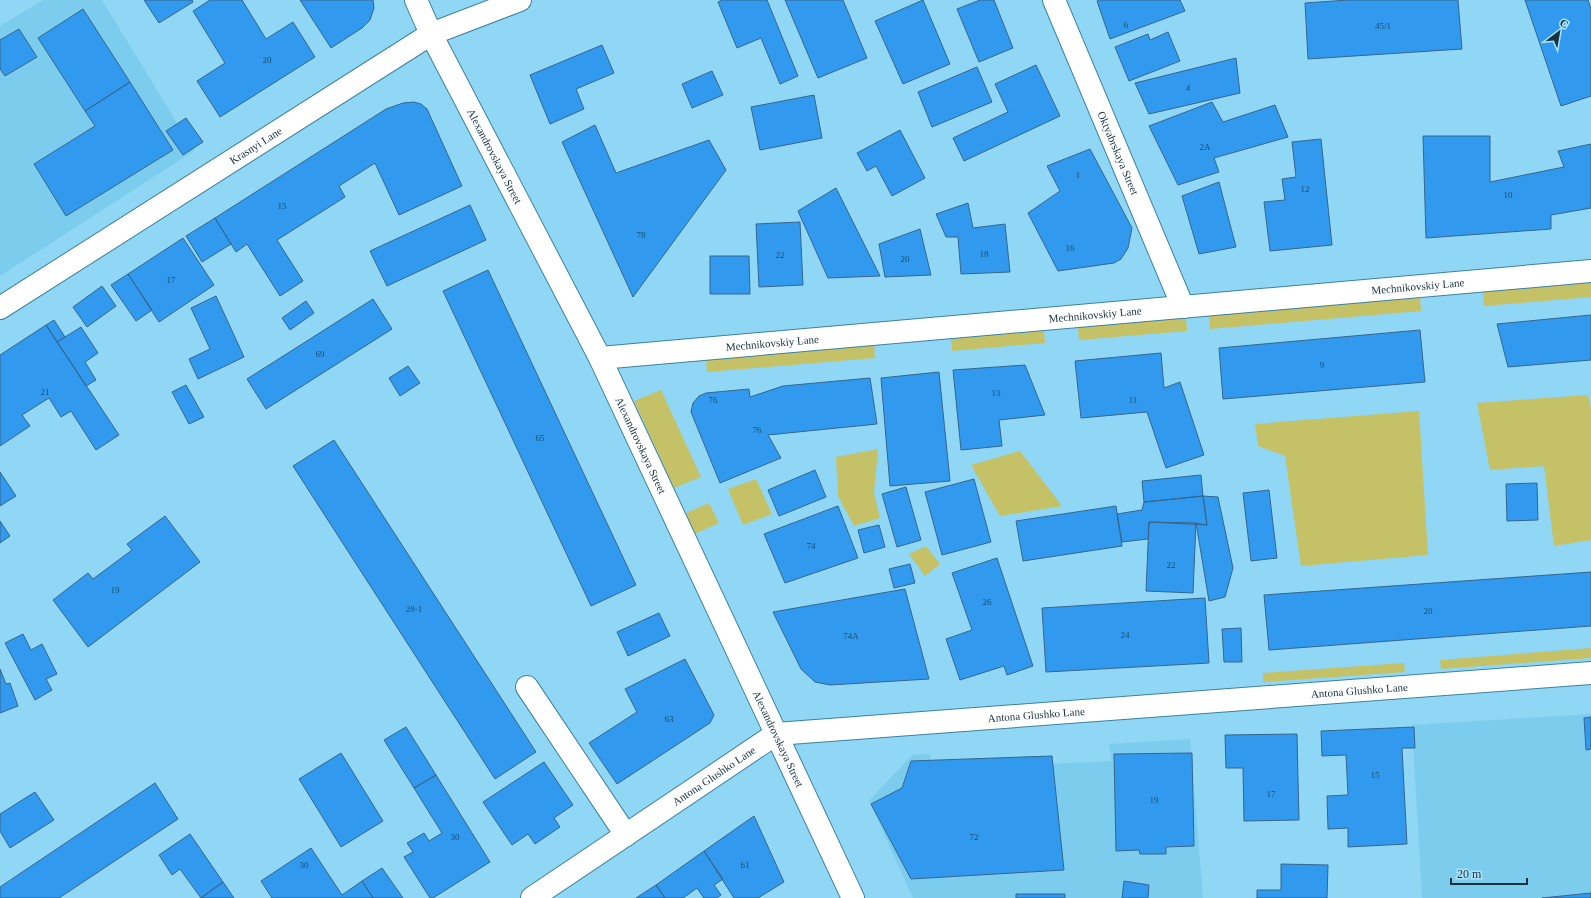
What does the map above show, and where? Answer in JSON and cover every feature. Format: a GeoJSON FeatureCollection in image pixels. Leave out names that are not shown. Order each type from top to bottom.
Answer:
{"type":"FeatureCollection","features":[{"type":"Feature","properties":{"kind":"street","name":"Alexandrovskaya Street"},"geometry":{"type":"LineString","coordinates":[[416,0],[431,34],[600,358],[853,898]]}},
{"type":"Feature","properties":{"kind":"street","name":"Krasnyi Lane"},"geometry":{"type":"LineString","coordinates":[[0,308],[431,34],[520,0]]}},
{"type":"Feature","properties":{"kind":"street","name":"Oktyabrskaya Street"},"geometry":{"type":"LineString","coordinates":[[1054,0],[1183,307]]}},
{"type":"Feature","properties":{"kind":"street","name":"Mechnikovskiy Lane"},"geometry":{"type":"LineString","coordinates":[[600,358],[1591,271]]}},
{"type":"Feature","properties":{"kind":"street","name":"Antona Glushko Lane"},"geometry":{"type":"LineString","coordinates":[[532,898],[776,734],[1591,673]]}},
{"type":"Feature","properties":{"kind":"street"},"geometry":{"type":"LineString","coordinates":[[527,687],[626,835]]}},
{"type":"Feature","properties":{"kind":"shaded area"},"geometry":{"type":"Polygon","coordinates":[[[43,0],[102,0],[194,151],[0,276],[0,26],[43,0]]]}},
{"type":"Feature","properties":{"kind":"shaded area"},"geometry":{"type":"Polygon","coordinates":[[[1591,283],[1591,297],[1484,306],[1483,292],[1591,283]]]}},
{"type":"Feature","properties":{"kind":"shaded area"},"geometry":{"type":"Polygon","coordinates":[[[1420,297],[1421,311],[1210,329],[1209,316],[1420,297]]]}},
{"type":"Feature","properties":{"kind":"shaded area"},"geometry":{"type":"Polygon","coordinates":[[[1186,318],[1187,331],[1079,340],[1078,327],[1186,318]]]}},
{"type":"Feature","properties":{"kind":"shaded area"},"geometry":{"type":"Polygon","coordinates":[[[1044,331],[1045,343],[952,351],[951,339],[1044,331]]]}},
{"type":"Feature","properties":{"kind":"shaded area"},"geometry":{"type":"Polygon","coordinates":[[[874,345],[875,358],[707,372],[706,360],[874,345]]]}},
{"type":"Feature","properties":{"kind":"shaded area"},"geometry":{"type":"Polygon","coordinates":[[[661,390],[701,477],[674,488],[634,401],[661,390]]]}},
{"type":"Feature","properties":{"kind":"shaded area"},"geometry":{"type":"Polygon","coordinates":[[[1588,395],[1591,408],[1591,540],[1554,546],[1544,466],[1490,470],[1477,403],[1588,395]]]}},
{"type":"Feature","properties":{"kind":"shaded area"},"geometry":{"type":"Polygon","coordinates":[[[1419,411],[1428,555],[1301,566],[1285,456],[1258,446],[1255,424],[1419,411]]]}},
{"type":"Feature","properties":{"kind":"shaded area"},"geometry":{"type":"Polygon","coordinates":[[[878,449],[874,493],[880,518],[854,526],[838,496],[836,457],[878,449]]]}},
{"type":"Feature","properties":{"kind":"shaded area"},"geometry":{"type":"Polygon","coordinates":[[[1020,451],[1062,506],[1000,516],[971,465],[1020,451]]]}},
{"type":"Feature","properties":{"kind":"shaded area"},"geometry":{"type":"Polygon","coordinates":[[[756,479],[772,514],[743,525],[728,489],[756,479]]]}},
{"type":"Feature","properties":{"kind":"shaded area"},"geometry":{"type":"Polygon","coordinates":[[[709,503],[719,523],[695,534],[686,513],[709,503]]]}},
{"type":"Feature","properties":{"kind":"shaded area"},"geometry":{"type":"Polygon","coordinates":[[[926,546],[940,564],[925,576],[909,554],[926,546]]]}},
{"type":"Feature","properties":{"kind":"shaded area"},"geometry":{"type":"Polygon","coordinates":[[[1591,648],[1591,658],[1441,669],[1440,660],[1591,648]]]}},
{"type":"Feature","properties":{"kind":"shaded area"},"geometry":{"type":"Polygon","coordinates":[[[1404,663],[1405,672],[1263,682],[1263,673],[1404,663]]]}},
{"type":"Feature","properties":{"kind":"shaded area"},"geometry":{"type":"Polygon","coordinates":[[[1591,714],[1591,898],[1422,898],[1412,725],[1591,714]]]}},
{"type":"Feature","properties":{"kind":"shaded area"},"geometry":{"type":"Polygon","coordinates":[[[1190,739],[1203,898],[913,898],[869,801],[912,755],[929,754],[933,769],[1112,761],[1109,744],[1190,739]]]}},
{"type":"Feature","properties":{"kind":"building"},"geometry":{"type":"Polygon","coordinates":[[[144,0],[192,0],[193,2],[159,23],[144,0]]]}},
{"type":"Feature","properties":{"kind":"building"},"geometry":{"type":"Polygon","coordinates":[[[210,0],[242,0],[266,39],[293,22],[315,57],[220,117],[197,81],[225,63],[193,11],[210,0]]]}},
{"type":"Feature","properties":{"kind":"building"},"geometry":{"type":"Polygon","coordinates":[[[300,0],[373,0],[374,8],[370,20],[362,28],[331,48],[300,0]]]}},
{"type":"Feature","properties":{"kind":"building"},"geometry":{"type":"Polygon","coordinates":[[[722,0],[767,0],[798,76],[780,84],[761,38],[737,48],[718,2],[722,0]]]}},
{"type":"Feature","properties":{"kind":"building"},"geometry":{"type":"Polygon","coordinates":[[[785,0],[843,0],[867,58],[818,78],[785,0]]]}},
{"type":"Feature","properties":{"kind":"building"},"geometry":{"type":"Polygon","coordinates":[[[923,0],[950,64],[903,84],[875,21],[923,0]]]}},
{"type":"Feature","properties":{"kind":"building"},"geometry":{"type":"Polygon","coordinates":[[[980,0],[994,0],[1013,48],[979,62],[957,9],[980,0]]]}},
{"type":"Feature","properties":{"kind":"building"},"geometry":{"type":"Polygon","coordinates":[[[1180,0],[1185,11],[1110,39],[1097,1],[1180,0]]]}},
{"type":"Feature","properties":{"kind":"building"},"geometry":{"type":"Polygon","coordinates":[[[1348,0],[1458,0],[1462,49],[1308,59],[1305,3],[1348,0]]]}},
{"type":"Feature","properties":{"kind":"building"},"geometry":{"type":"Polygon","coordinates":[[[1525,0],[1588,0],[1591,9],[1591,96],[1561,106],[1525,0]]]}},
{"type":"Feature","properties":{"kind":"building"},"geometry":{"type":"Polygon","coordinates":[[[83,9],[130,82],[85,111],[38,38],[83,9]]]}},
{"type":"Feature","properties":{"kind":"building"},"geometry":{"type":"Polygon","coordinates":[[[19,29],[37,57],[5,76],[0,69],[0,40],[19,29]]]}},
{"type":"Feature","properties":{"kind":"building"},"geometry":{"type":"Polygon","coordinates":[[[1168,32],[1180,61],[1129,81],[1115,47],[1148,34],[1150,40],[1168,32]]]}},
{"type":"Feature","properties":{"kind":"building"},"geometry":{"type":"Polygon","coordinates":[[[602,45],[614,73],[576,89],[584,109],[550,124],[530,75],[602,45]]]}},
{"type":"Feature","properties":{"kind":"building"},"geometry":{"type":"Polygon","coordinates":[[[1236,58],[1240,93],[1149,114],[1135,83],[1236,58]]]}},
{"type":"Feature","properties":{"kind":"building"},"geometry":{"type":"Polygon","coordinates":[[[1036,65],[1060,116],[964,161],[953,138],[1008,112],[995,84],[1036,65]]]}},
{"type":"Feature","properties":{"kind":"building"},"geometry":{"type":"Polygon","coordinates":[[[977,67],[992,102],[932,127],[918,92],[977,67]]]}},
{"type":"Feature","properties":{"kind":"building"},"geometry":{"type":"Polygon","coordinates":[[[712,71],[723,95],[692,108],[682,84],[712,71]]]}},
{"type":"Feature","properties":{"kind":"building"},"geometry":{"type":"Polygon","coordinates":[[[130,82],[173,150],[66,216],[34,164],[95,126],[85,111],[130,82]]]}},
{"type":"Feature","properties":{"kind":"building"},"geometry":{"type":"Polygon","coordinates":[[[814,95],[822,138],[760,150],[751,107],[814,95]]]}},
{"type":"Feature","properties":{"kind":"building"},"geometry":{"type":"Polygon","coordinates":[[[414,102],[421,104],[427,109],[462,186],[399,215],[375,163],[339,186],[345,197],[277,240],[303,281],[280,296],[247,244],[236,252],[215,218],[386,109],[403,103],[414,102]]]}},
{"type":"Feature","properties":{"kind":"building"},"geometry":{"type":"Polygon","coordinates":[[[1212,102],[1223,122],[1275,105],[1288,137],[1214,158],[1219,172],[1178,185],[1149,126],[1212,102]]]}},
{"type":"Feature","properties":{"kind":"building"},"geometry":{"type":"Polygon","coordinates":[[[186,118],[203,142],[183,155],[166,131],[186,118]]]}},
{"type":"Feature","properties":{"kind":"building"},"geometry":{"type":"Polygon","coordinates":[[[595,125],[616,173],[709,140],[726,170],[633,297],[562,142],[595,125]]]}},
{"type":"Feature","properties":{"kind":"building"},"geometry":{"type":"Polygon","coordinates":[[[900,130],[925,178],[892,196],[876,166],[867,171],[857,153],[900,130]]]}},
{"type":"Feature","properties":{"kind":"building"},"geometry":{"type":"Polygon","coordinates":[[[1423,136],[1490,136],[1490,182],[1564,167],[1558,151],[1591,144],[1591,208],[1551,215],[1551,229],[1426,238],[1423,136]]]}},
{"type":"Feature","properties":{"kind":"building"},"geometry":{"type":"Polygon","coordinates":[[[1321,139],[1332,245],[1270,251],[1264,202],[1285,200],[1282,179],[1296,177],[1292,142],[1321,139]]]}},
{"type":"Feature","properties":{"kind":"building"},"geometry":{"type":"Polygon","coordinates":[[[1090,149],[1132,228],[1128,248],[1121,259],[1114,263],[1058,271],[1028,213],[1060,191],[1047,166],[1090,149]]]}},
{"type":"Feature","properties":{"kind":"building"},"geometry":{"type":"Polygon","coordinates":[[[1219,182],[1236,247],[1199,254],[1182,196],[1219,182]]]}},
{"type":"Feature","properties":{"kind":"building"},"geometry":{"type":"Polygon","coordinates":[[[836,188],[880,276],[828,278],[798,211],[836,188]]]}},
{"type":"Feature","properties":{"kind":"building"},"geometry":{"type":"Polygon","coordinates":[[[968,203],[973,228],[1005,224],[1010,272],[961,274],[958,237],[946,237],[936,214],[968,203]]]}},
{"type":"Feature","properties":{"kind":"building"},"geometry":{"type":"Polygon","coordinates":[[[470,205],[486,240],[387,286],[370,251],[470,205]]]}},
{"type":"Feature","properties":{"kind":"building"},"geometry":{"type":"Polygon","coordinates":[[[215,218],[231,244],[202,262],[186,236],[215,218]]]}},
{"type":"Feature","properties":{"kind":"building"},"geometry":{"type":"Polygon","coordinates":[[[800,222],[803,285],[759,287],[756,224],[800,222]]]}},
{"type":"Feature","properties":{"kind":"building"},"geometry":{"type":"Polygon","coordinates":[[[920,229],[931,275],[885,277],[879,244],[920,229]]]}},
{"type":"Feature","properties":{"kind":"building"},"geometry":{"type":"Polygon","coordinates":[[[183,238],[214,285],[159,322],[128,274],[183,238]]]}},
{"type":"Feature","properties":{"kind":"building"},"geometry":{"type":"Polygon","coordinates":[[[710,256],[749,256],[750,294],[710,294],[710,256]]]}},
{"type":"Feature","properties":{"kind":"building"},"geometry":{"type":"Polygon","coordinates":[[[488,270],[636,585],[591,606],[443,291],[488,270]]]}},
{"type":"Feature","properties":{"kind":"building"},"geometry":{"type":"Polygon","coordinates":[[[128,274],[152,310],[136,321],[111,285],[128,274]]]}},
{"type":"Feature","properties":{"kind":"building"},"geometry":{"type":"Polygon","coordinates":[[[102,286],[116,306],[87,327],[73,307],[102,286]]]}},
{"type":"Feature","properties":{"kind":"building"},"geometry":{"type":"Polygon","coordinates":[[[216,296],[244,357],[198,379],[189,359],[210,349],[191,308],[216,296]]]}},
{"type":"Feature","properties":{"kind":"building"},"geometry":{"type":"Polygon","coordinates":[[[373,299],[392,329],[266,409],[247,379],[373,299]]]}},
{"type":"Feature","properties":{"kind":"building"},"geometry":{"type":"Polygon","coordinates":[[[306,301],[314,313],[290,330],[282,318],[306,301]]]}},
{"type":"Feature","properties":{"kind":"building"},"geometry":{"type":"Polygon","coordinates":[[[1591,315],[1591,360],[1508,367],[1497,324],[1591,315]]]}},
{"type":"Feature","properties":{"kind":"building"},"geometry":{"type":"Polygon","coordinates":[[[54,320],[65,337],[57,342],[46,325],[54,320]]]}},
{"type":"Feature","properties":{"kind":"building"},"geometry":{"type":"Polygon","coordinates":[[[46,325],[119,435],[96,450],[71,411],[61,417],[49,398],[22,415],[30,426],[0,446],[0,355],[46,325]]]}},
{"type":"Feature","properties":{"kind":"building"},"geometry":{"type":"Polygon","coordinates":[[[81,327],[98,353],[85,362],[96,380],[86,386],[57,342],[81,327]]]}},
{"type":"Feature","properties":{"kind":"building"},"geometry":{"type":"Polygon","coordinates":[[[1420,330],[1425,382],[1223,399],[1219,348],[1420,330]]]}},
{"type":"Feature","properties":{"kind":"building"},"geometry":{"type":"Polygon","coordinates":[[[1161,353],[1164,388],[1180,382],[1204,455],[1166,468],[1147,412],[1081,418],[1075,361],[1161,353]]]}},
{"type":"Feature","properties":{"kind":"building"},"geometry":{"type":"Polygon","coordinates":[[[1025,365],[1045,415],[999,420],[1002,446],[961,450],[953,370],[1025,365]]]}},
{"type":"Feature","properties":{"kind":"building"},"geometry":{"type":"Polygon","coordinates":[[[408,366],[420,383],[400,396],[389,378],[408,366]]]}},
{"type":"Feature","properties":{"kind":"building"},"geometry":{"type":"Polygon","coordinates":[[[939,372],[950,481],[890,486],[881,378],[939,372]]]}},
{"type":"Feature","properties":{"kind":"building"},"geometry":{"type":"Polygon","coordinates":[[[870,378],[877,424],[768,435],[781,458],[720,483],[691,412],[693,403],[699,396],[706,393],[749,389],[750,397],[783,386],[870,378]]]}},
{"type":"Feature","properties":{"kind":"building"},"geometry":{"type":"Polygon","coordinates":[[[186,385],[204,417],[189,424],[172,392],[186,385]]]}},
{"type":"Feature","properties":{"kind":"building"},"geometry":{"type":"Polygon","coordinates":[[[334,440],[536,752],[495,779],[293,466],[334,440]]]}},
{"type":"Feature","properties":{"kind":"building"},"geometry":{"type":"Polygon","coordinates":[[[815,470],[826,497],[779,516],[768,490],[815,470]]]}},
{"type":"Feature","properties":{"kind":"building"},"geometry":{"type":"Polygon","coordinates":[[[0,472],[16,496],[0,506],[0,472]]]}},
{"type":"Feature","properties":{"kind":"building"},"geometry":{"type":"Polygon","coordinates":[[[1201,475],[1203,496],[1144,502],[1142,481],[1201,475]]]}},
{"type":"Feature","properties":{"kind":"building"},"geometry":{"type":"Polygon","coordinates":[[[974,479],[991,542],[942,555],[925,492],[974,479]]]}},
{"type":"Feature","properties":{"kind":"building"},"geometry":{"type":"Polygon","coordinates":[[[1537,483],[1538,520],[1507,521],[1506,484],[1537,483]]]}},
{"type":"Feature","properties":{"kind":"building"},"geometry":{"type":"Polygon","coordinates":[[[906,487],[921,540],[897,547],[882,494],[906,487]]]}},
{"type":"Feature","properties":{"kind":"building"},"geometry":{"type":"Polygon","coordinates":[[[1269,490],[1277,558],[1251,561],[1243,493],[1269,490]]]}},
{"type":"Feature","properties":{"kind":"building"},"geometry":{"type":"Polygon","coordinates":[[[1203,496],[1207,525],[1149,522],[1148,539],[1122,542],[1117,514],[1142,510],[1144,502],[1203,496]]]}},
{"type":"Feature","properties":{"kind":"building"},"geometry":{"type":"Polygon","coordinates":[[[1203,496],[1218,497],[1233,568],[1225,597],[1209,601],[1196,523],[1207,525],[1203,496]]]}},
{"type":"Feature","properties":{"kind":"building"},"geometry":{"type":"Polygon","coordinates":[[[838,506],[858,558],[785,583],[764,534],[838,506]]]}},
{"type":"Feature","properties":{"kind":"building"},"geometry":{"type":"Polygon","coordinates":[[[1116,506],[1122,546],[1023,561],[1016,521],[1116,506]]]}},
{"type":"Feature","properties":{"kind":"building"},"geometry":{"type":"Polygon","coordinates":[[[165,516],[200,562],[88,647],[53,600],[88,573],[93,579],[132,550],[127,544],[165,516]]]}},
{"type":"Feature","properties":{"kind":"building"},"geometry":{"type":"Polygon","coordinates":[[[0,521],[10,536],[0,543],[0,521]]]}},
{"type":"Feature","properties":{"kind":"building"},"geometry":{"type":"Polygon","coordinates":[[[1149,522],[1196,523],[1193,593],[1146,591],[1149,522]]]}},
{"type":"Feature","properties":{"kind":"building"},"geometry":{"type":"Polygon","coordinates":[[[879,525],[885,547],[864,553],[858,530],[879,525]]]}},
{"type":"Feature","properties":{"kind":"building"},"geometry":{"type":"Polygon","coordinates":[[[997,558],[1033,666],[1007,675],[1004,666],[960,680],[946,639],[972,630],[952,573],[997,558]]]}},
{"type":"Feature","properties":{"kind":"building"},"geometry":{"type":"Polygon","coordinates":[[[910,564],[915,583],[894,588],[889,569],[910,564]]]}},
{"type":"Feature","properties":{"kind":"building"},"geometry":{"type":"Polygon","coordinates":[[[1591,572],[1591,626],[1269,650],[1264,595],[1591,572]]]}},
{"type":"Feature","properties":{"kind":"building"},"geometry":{"type":"Polygon","coordinates":[[[905,589],[929,679],[830,685],[815,682],[801,669],[773,612],[905,589]]]}},
{"type":"Feature","properties":{"kind":"building"},"geometry":{"type":"Polygon","coordinates":[[[1205,598],[1209,663],[1046,672],[1042,608],[1205,598]]]}},
{"type":"Feature","properties":{"kind":"building"},"geometry":{"type":"Polygon","coordinates":[[[659,613],[670,636],[628,656],[617,632],[659,613]]]}},
{"type":"Feature","properties":{"kind":"building"},"geometry":{"type":"Polygon","coordinates":[[[1241,628],[1242,662],[1224,662],[1222,629],[1241,628]]]}},
{"type":"Feature","properties":{"kind":"building"},"geometry":{"type":"Polygon","coordinates":[[[23,634],[31,650],[42,644],[57,674],[46,679],[52,690],[35,700],[5,643],[23,634]]]}},
{"type":"Feature","properties":{"kind":"building"},"geometry":{"type":"Polygon","coordinates":[[[685,659],[714,715],[710,723],[617,784],[589,743],[637,712],[625,689],[685,659]]]}},
{"type":"Feature","properties":{"kind":"building"},"geometry":{"type":"Polygon","coordinates":[[[0,669],[6,684],[10,683],[18,706],[0,713],[0,669]]]}},
{"type":"Feature","properties":{"kind":"building"},"geometry":{"type":"Polygon","coordinates":[[[1591,717],[1591,749],[1586,750],[1584,718],[1591,717]]]}},
{"type":"Feature","properties":{"kind":"building"},"geometry":{"type":"Polygon","coordinates":[[[406,727],[436,775],[414,788],[384,740],[406,727]]]}},
{"type":"Feature","properties":{"kind":"building"},"geometry":{"type":"Polygon","coordinates":[[[1414,727],[1415,748],[1402,748],[1407,844],[1348,847],[1348,828],[1328,829],[1327,796],[1348,795],[1346,755],[1322,756],[1321,731],[1414,727]]]}},
{"type":"Feature","properties":{"kind":"building"},"geometry":{"type":"Polygon","coordinates":[[[1297,734],[1299,820],[1244,821],[1243,768],[1226,768],[1225,735],[1297,734]]]}},
{"type":"Feature","properties":{"kind":"building"},"geometry":{"type":"Polygon","coordinates":[[[341,753],[383,821],[341,847],[299,779],[341,753]]]}},
{"type":"Feature","properties":{"kind":"building"},"geometry":{"type":"Polygon","coordinates":[[[1192,753],[1194,846],[1166,847],[1166,854],[1140,854],[1139,850],[1116,851],[1114,754],[1192,753]]]}},
{"type":"Feature","properties":{"kind":"building"},"geometry":{"type":"Polygon","coordinates":[[[1052,756],[1064,870],[911,879],[871,804],[902,788],[911,761],[1052,756]]]}},
{"type":"Feature","properties":{"kind":"building"},"geometry":{"type":"Polygon","coordinates":[[[544,762],[573,805],[554,818],[560,827],[535,844],[528,834],[512,845],[483,802],[544,762]]]}},
{"type":"Feature","properties":{"kind":"building"},"geometry":{"type":"Polygon","coordinates":[[[436,775],[490,862],[433,898],[430,898],[404,857],[413,852],[407,843],[424,833],[429,841],[442,833],[414,788],[436,775]]]}},
{"type":"Feature","properties":{"kind":"building"},"geometry":{"type":"Polygon","coordinates":[[[155,783],[178,819],[59,898],[0,898],[0,887],[155,783]]]}},
{"type":"Feature","properties":{"kind":"building"},"geometry":{"type":"Polygon","coordinates":[[[35,792],[54,820],[10,848],[0,831],[0,814],[35,792]]]}},
{"type":"Feature","properties":{"kind":"building"},"geometry":{"type":"Polygon","coordinates":[[[754,816],[784,882],[758,898],[734,898],[704,851],[754,816]]]}},
{"type":"Feature","properties":{"kind":"building"},"geometry":{"type":"Polygon","coordinates":[[[190,834],[223,882],[201,898],[180,869],[172,875],[159,855],[190,834]]]}},
{"type":"Feature","properties":{"kind":"building"},"geometry":{"type":"Polygon","coordinates":[[[311,848],[342,895],[362,881],[373,898],[272,898],[261,881],[311,848]]]}},
{"type":"Feature","properties":{"kind":"building"},"geometry":{"type":"Polygon","coordinates":[[[704,851],[723,879],[714,885],[721,895],[717,898],[704,898],[697,888],[683,898],[665,898],[656,885],[704,851]]]}},
{"type":"Feature","properties":{"kind":"building"},"geometry":{"type":"Polygon","coordinates":[[[1281,864],[1328,865],[1327,898],[1257,898],[1257,890],[1281,890],[1281,864]]]}},
{"type":"Feature","properties":{"kind":"building"},"geometry":{"type":"Polygon","coordinates":[[[382,868],[403,898],[373,898],[362,881],[382,868]]]}},
{"type":"Feature","properties":{"kind":"building"},"geometry":{"type":"Polygon","coordinates":[[[1124,881],[1149,885],[1148,898],[1122,898],[1124,881]]]}},
{"type":"Feature","properties":{"kind":"building"},"geometry":{"type":"Polygon","coordinates":[[[223,882],[234,898],[201,898],[223,882]]]}},
{"type":"Feature","properties":{"kind":"building"},"geometry":{"type":"Polygon","coordinates":[[[656,885],[665,898],[636,898],[656,885]]]}},
{"type":"Feature","properties":{"kind":"building"},"geometry":{"type":"Polygon","coordinates":[[[1591,893],[1591,898],[1542,898],[1591,893]]]}},
{"type":"Feature","properties":{"kind":"building"},"geometry":{"type":"Polygon","coordinates":[[[1016,894],[1065,894],[1065,898],[1016,898],[1016,894]]]}}]}
